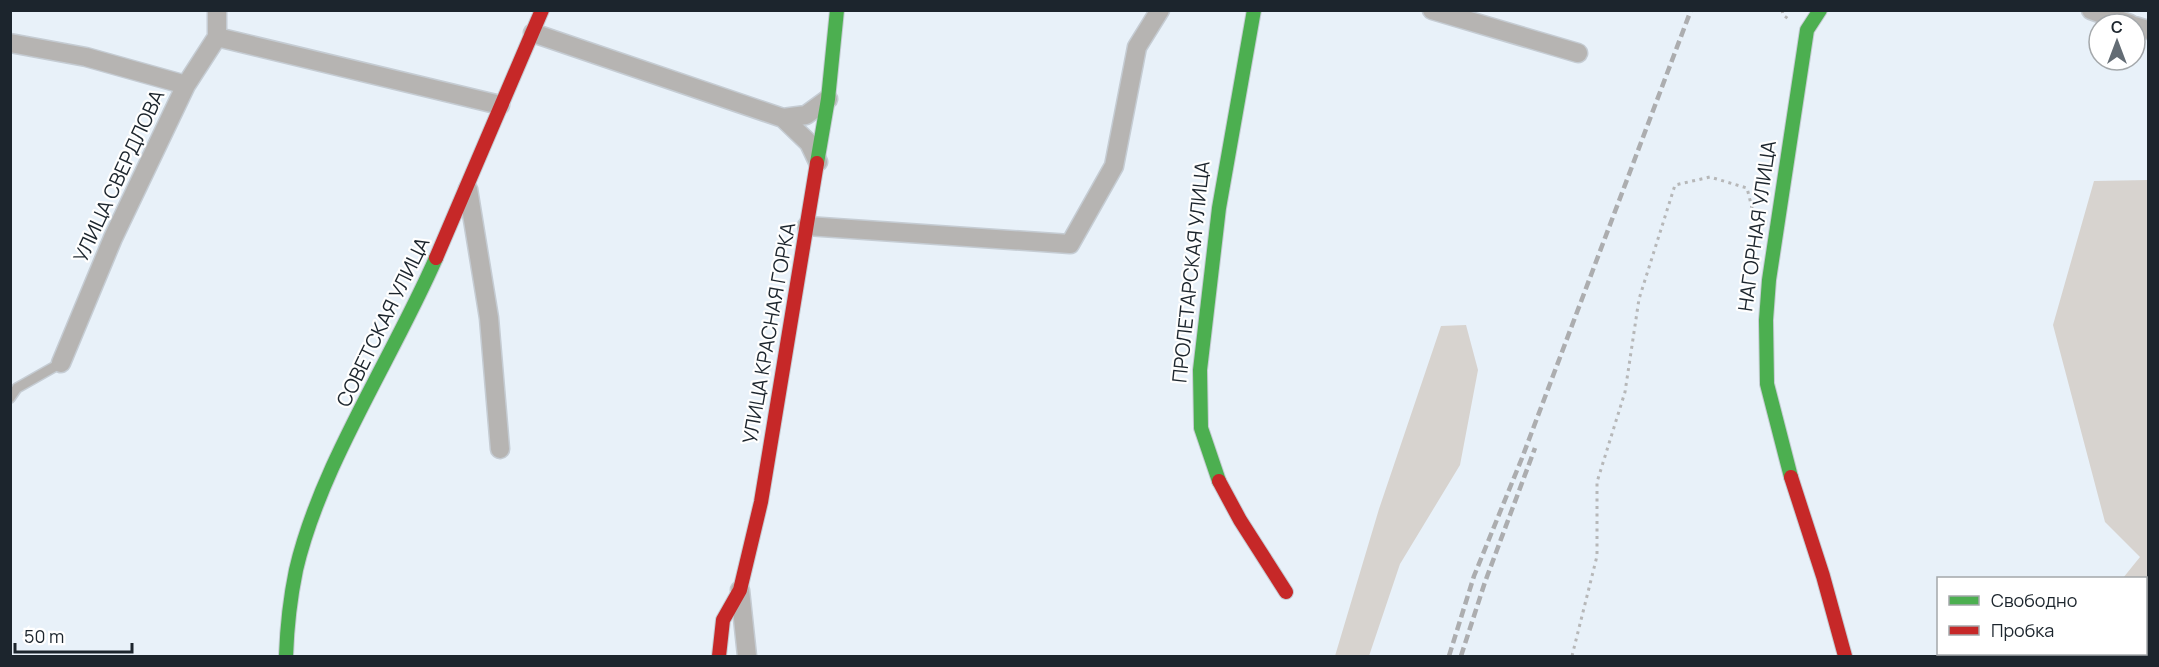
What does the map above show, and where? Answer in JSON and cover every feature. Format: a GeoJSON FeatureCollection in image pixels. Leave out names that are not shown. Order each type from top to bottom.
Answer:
{"type":"FeatureCollection","features":[{"type":"Feature","properties":{"kind":"street"},"geometry":{"type":"LineString","coordinates":[[217,10],[217,37],[500,105]]}},
{"type":"Feature","properties":{"kind":"street","name":"СОВЕТСКАЯ УЛИЦА"},"geometry":{"type":"LineString","coordinates":[[286,657],[290,589],[307,536],[346,443],[410,316],[468,189],[500,105],[542,10]]}},
{"type":"Feature","properties":{"kind":"street","name":"УЛИЦА КРАСНАЯ ГОРКА"},"geometry":{"type":"LineString","coordinates":[[719,657],[723,620],[740,590],[761,502],[828,99],[837,10]]}},
{"type":"Feature","properties":{"kind":"street"},"geometry":{"type":"LineString","coordinates":[[807,226],[1070,244],[1114,166],[1137,47],[1161,10]]}},
{"type":"Feature","properties":{"kind":"street","name":"ПРОЛЕТАРСКАЯ УЛИЦА"},"geometry":{"type":"LineString","coordinates":[[1254,10],[1229,131],[1207,299],[1199,388],[1204,441],[1225,492],[1286,592]]}},
{"type":"Feature","properties":{"kind":"street"},"geometry":{"type":"LineString","coordinates":[[1432,10],[1578,53]]}},
{"type":"Feature","properties":{"kind":"street","name":"НАГОРНАЯ УЛИЦА"},"geometry":{"type":"LineString","coordinates":[[1820,10],[1807,30],[1769,280],[1766,320],[1767,384],[1782,450],[1845,657]]}},
{"type":"Feature","properties":{"kind":"street"},"geometry":{"type":"LineString","coordinates":[[533,33],[783,118],[809,143],[818,162]]}},
{"type":"Feature","properties":{"kind":"street","name":"УЛИЦА СВЕРДЛОВА"},"geometry":{"type":"LineString","coordinates":[[61,363],[113,238],[186,85],[217,37]]}},
{"type":"Feature","properties":{"kind":"street"},"geometry":{"type":"LineString","coordinates":[[10,43],[86,57],[186,85]]}},
{"type":"Feature","properties":{"kind":"street"},"geometry":{"type":"LineString","coordinates":[[783,118],[806,115],[828,99]]}},
{"type":"Feature","properties":{"kind":"street"},"geometry":{"type":"LineString","coordinates":[[468,189],[489,318],[500,449]]}},
{"type":"Feature","properties":{"kind":"street"},"geometry":{"type":"LineString","coordinates":[[740,590],[747,657]]}},
{"type":"Feature","properties":{"kind":"lane"},"geometry":{"type":"LineString","coordinates":[[10,398],[17,388],[61,363]]}},
{"type":"Feature","properties":{"kind":"path"},"geometry":{"type":"LineString","coordinates":[[1572,657],[1597,556],[1597,482],[1626,392],[1639,299],[1675,184],[1710,177],[1747,188],[1758,234]]}},
{"type":"Feature","properties":{"kind":"shaded area"},"geometry":{"type":"Polygon","coordinates":[[[2148,180],[2148,656],[2116,655],[2147,655],[2147,577],[2124,577],[2140,557],[2105,522],[2053,325],[2094,181],[2148,180]]]}},
{"type":"Feature","properties":{"kind":"shaded area"},"geometry":{"type":"Polygon","coordinates":[[[1466,325],[1478,370],[1460,465],[1400,564],[1369,656],[1335,656],[1379,509],[1441,326],[1466,325]]]}},
{"type":"Feature","properties":{"kind":"railway"},"geometry":{"type":"LineString","coordinates":[[1449,656],[1474,576],[1522,458],[1691,10]]}},
{"type":"Feature","properties":{"kind":"railway"},"geometry":{"type":"LineString","coordinates":[[1461,656],[1485,582],[1535,448]]}},
{"type":"Feature","properties":{"kind":"traffic: fast"},"geometry":{"type":"LineString","coordinates":[[817,163],[828,99],[837,10]]}},
{"type":"Feature","properties":{"kind":"traffic: fast"},"geometry":{"type":"LineString","coordinates":[[1219,481],[1201,428],[1200,370],[1219,208],[1254,10]]}},
{"type":"Feature","properties":{"kind":"traffic: fast"},"geometry":{"type":"LineString","coordinates":[[1791,477],[1767,384],[1766,320],[1769,280],[1807,30],[1820,10]]}},
{"type":"Feature","properties":{"kind":"traffic: fast"},"geometry":{"type":"LineString","coordinates":[[286,656],[289,613],[296,570],[322,491],[436,258]]}},
{"type":"Feature","properties":{"kind":"traffic: jam"},"geometry":{"type":"LineString","coordinates":[[436,258],[542,10]]}},
{"type":"Feature","properties":{"kind":"traffic: jam"},"geometry":{"type":"LineString","coordinates":[[719,656],[723,620],[740,590],[761,502],[817,163]]}},
{"type":"Feature","properties":{"kind":"traffic: jam"},"geometry":{"type":"LineString","coordinates":[[1791,477],[1823,576],[1845,656]]}},
{"type":"Feature","properties":{"kind":"traffic: jam"},"geometry":{"type":"LineString","coordinates":[[1219,481],[1240,520],[1286,592]]}}]}
